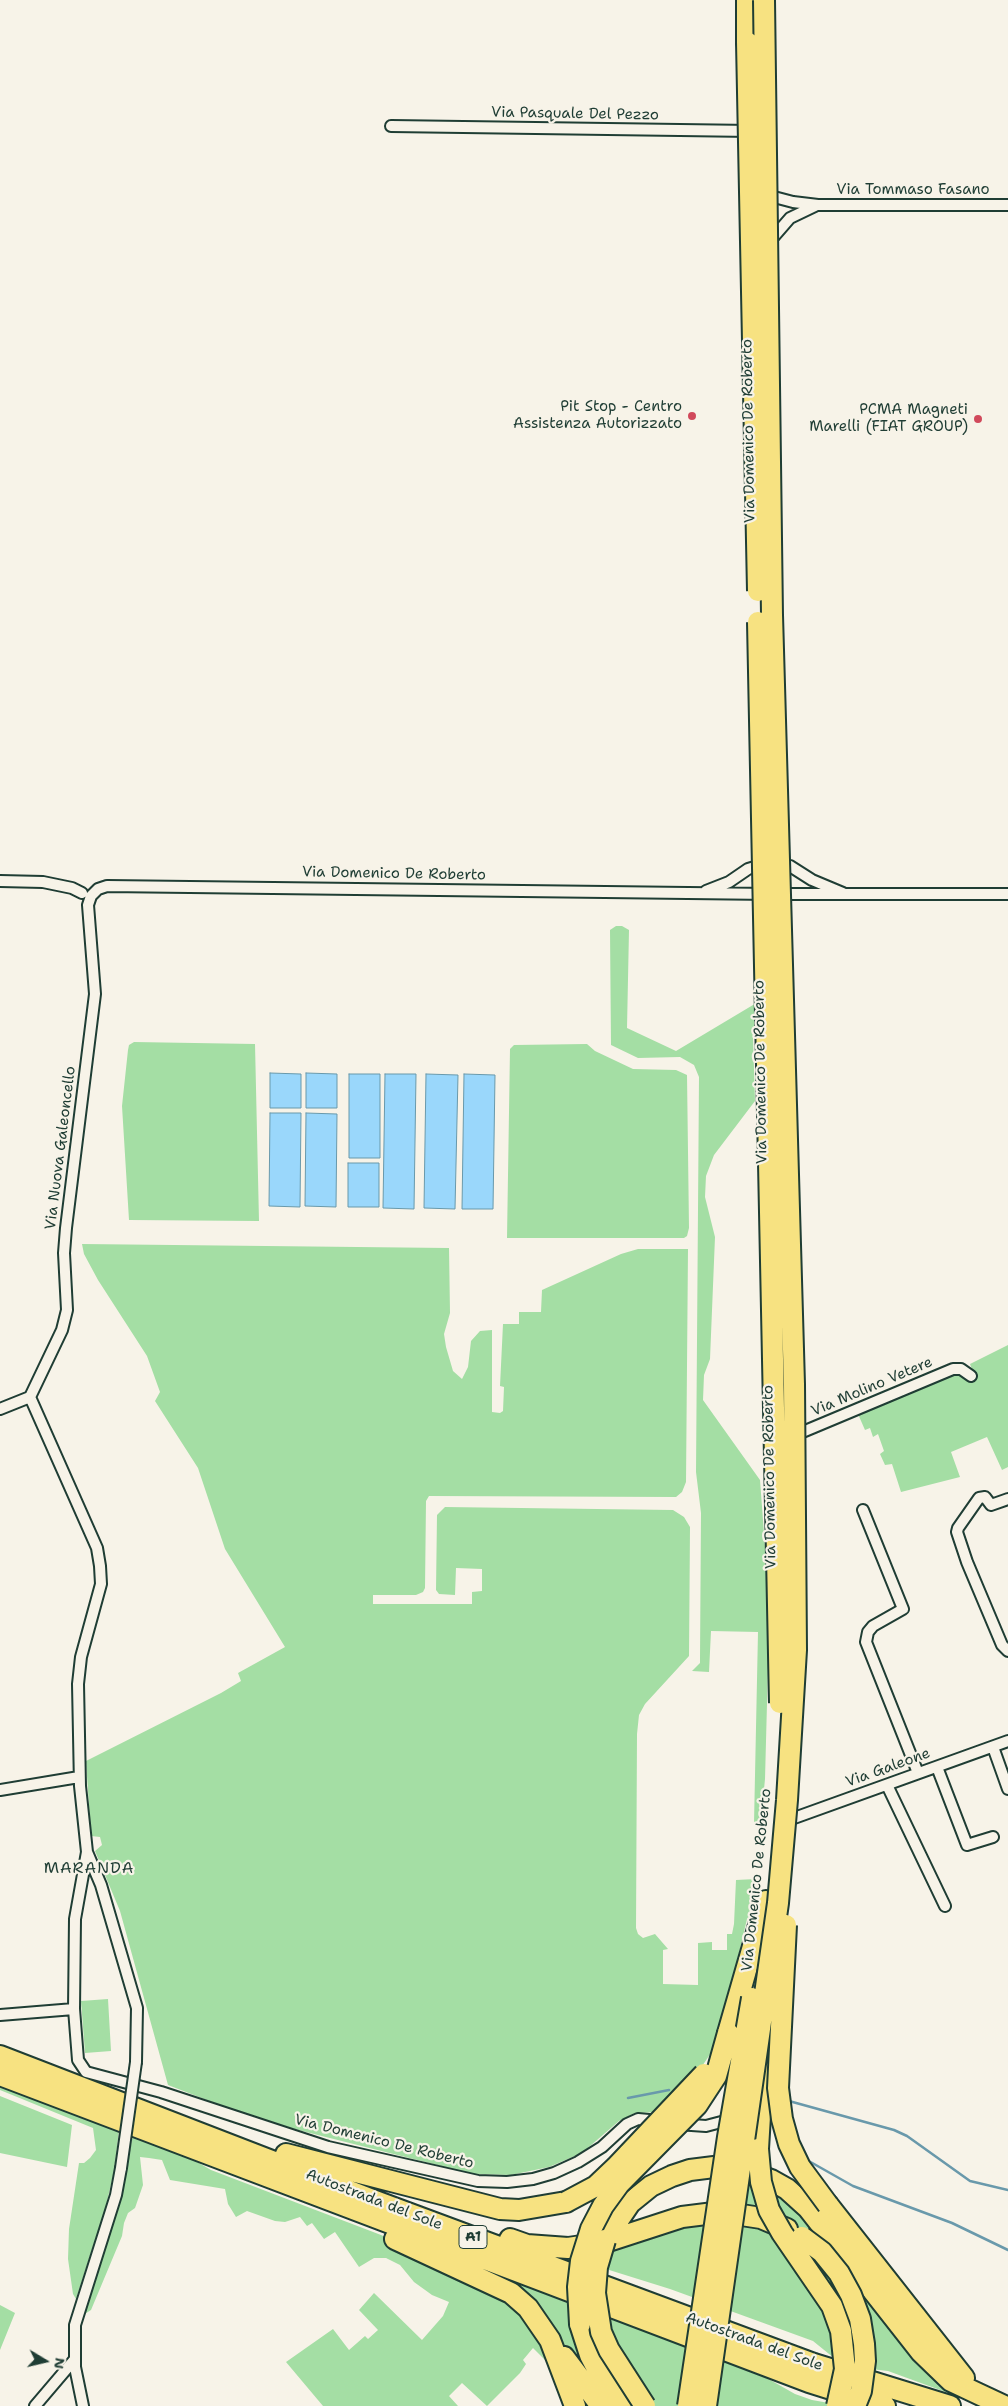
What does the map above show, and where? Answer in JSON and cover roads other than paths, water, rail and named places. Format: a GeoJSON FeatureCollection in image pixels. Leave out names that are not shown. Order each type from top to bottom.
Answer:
{"type":"FeatureCollection","features":[{"type":"Feature","properties":{"kind":"highway"},"geometry":{"type":"LineString","coordinates":[[688,2406],[766,1901],[778,1762],[780,1690],[747,0]]}},
{"type":"Feature","properties":{"kind":"highway"},"geometry":{"type":"LineString","coordinates":[[706,2406],[778,1903],[787,1800],[796,1650],[794,1384],[772,615],[764,0]]}},
{"type":"Feature","properties":{"kind":"highway"},"geometry":{"type":"LineString","coordinates":[[787,1800],[786,1952],[778,2088],[782,2119],[789,2144],[800,2167],[828,2205],[959,2373],[997,2403]]}},
{"type":"Feature","properties":{"kind":"highway"},"geometry":{"type":"LineString","coordinates":[[623,2406],[601,2376],[590,2355],[580,2324],[578,2287],[581,2261],[591,2229],[603,2206],[619,2184],[697,2105],[716,2076],[766,1901]]}},
{"type":"Feature","properties":{"kind":"highway"},"geometry":{"type":"LineString","coordinates":[[764,2008],[764,2076],[758,2149],[761,2182],[769,2210],[782,2233],[832,2306],[841,2332],[845,2369],[837,2406]]}},
{"type":"Feature","properties":{"kind":"highway"},"geometry":{"type":"LineString","coordinates":[[108,2097],[293,2157],[500,2210],[526,2210],[566,2202],[596,2186],[699,2082],[713,2062],[728,2034]]}},
{"type":"Feature","properties":{"kind":"highway","name":"Autostrada del Sole"},"geometry":{"type":"LineString","coordinates":[[0,2056],[378,2202],[814,2364],[950,2406]]}},
{"type":"Feature","properties":{"kind":"highway","name":"Autostrada del Sole"},"geometry":{"type":"LineString","coordinates":[[0,2075],[809,2382],[885,2406]]}},
{"type":"Feature","properties":{"kind":"highway"},"geometry":{"type":"LineString","coordinates":[[645,2406],[609,2350],[601,2332],[595,2293],[597,2267],[605,2240],[630,2203],[651,2186],[672,2176],[690,2170],[714,2167],[747,2171],[787,2189],[808,2208],[921,2352],[951,2381],[997,2403]]}},
{"type":"Feature","properties":{"kind":"highway"},"geometry":{"type":"LineString","coordinates":[[258,2174],[511,2293],[528,2308],[550,2340],[602,2406]]}},
{"type":"Feature","properties":{"kind":"highway"},"geometry":{"type":"LineString","coordinates":[[378,2202],[435,2215],[527,2245],[548,2248],[568,2248],[602,2243],[682,2217],[722,2212],[761,2218],[802,2237],[822,2252],[839,2273],[851,2295],[860,2319],[865,2361],[861,2391],[855,2406]]}},
{"type":"Feature","properties":{"kind":"highway"},"geometry":{"type":"LineString","coordinates":[[550,2340],[575,2406]]}},
{"type":"Feature","properties":{"kind":"street","name":"Via Domenico De Roberto"},"geometry":{"type":"LineString","coordinates":[[87,1852],[76,1919],[74,2009],[78,2060],[83,2069],[90,2074],[162,2092],[328,2147],[478,2181],[507,2182],[533,2179],[578,2162],[602,2147],[627,2124],[638,2119],[685,2126],[706,2126],[725,2121],[734,2114],[741,2101],[761,1986],[775,1877],[787,1650],[771,894],[758,131],[758,0]]}},
{"type":"Feature","properties":{"kind":"street","name":"Via Pasquale Del Pezzo"},"geometry":{"type":"LineString","coordinates":[[391,126],[758,131]]}},
{"type":"Feature","properties":{"kind":"street","name":"Via Tommaso Fasano"},"geometry":{"type":"LineString","coordinates":[[759,187],[774,198],[818,205],[1008,205]]}},
{"type":"Feature","properties":{"kind":"street","name":"Via Tommaso Fasano"},"geometry":{"type":"LineString","coordinates":[[760,253],[790,218],[818,205]]}},
{"type":"Feature","properties":{"kind":"street","name":"Via Domenico De Roberto"},"geometry":{"type":"LineString","coordinates":[[701,893],[729,882],[748,868],[771,862],[790,866],[812,880],[846,894]]}},
{"type":"Feature","properties":{"kind":"street"},"geometry":{"type":"LineString","coordinates":[[0,881],[56,884],[86,894]]}},
{"type":"Feature","properties":{"kind":"street","name":"Via Domenico De Roberto"},"geometry":{"type":"LineString","coordinates":[[86,894],[107,886],[771,894],[1008,894]]}},
{"type":"Feature","properties":{"kind":"street","name":"Via Nuova Galeoncello"},"geometry":{"type":"LineString","coordinates":[[30,1397],[62,1330],[67,1310],[64,1253],[66,1228],[95,994],[86,894]]}},
{"type":"Feature","properties":{"kind":"street","name":"Via Molino Vetere"},"geometry":{"type":"LineString","coordinates":[[784,1440],[953,1369],[961,1369],[971,1376]]}},
{"type":"Feature","properties":{"kind":"street"},"geometry":{"type":"LineString","coordinates":[[0,1409],[30,1397],[97,1548],[101,1584],[81,1656],[78,1684],[79,1777],[87,1852],[101,1884],[137,2008],[136,2062],[116,2195],[75,2325],[75,2359],[83,2406]]}},
{"type":"Feature","properties":{"kind":"street"},"geometry":{"type":"LineString","coordinates":[[1008,1499],[991,1505],[984,1497],[979,1498],[957,1532],[967,1562],[1002,1645],[1008,1651]]}},
{"type":"Feature","properties":{"kind":"street"},"geometry":{"type":"LineString","coordinates":[[863,1510],[903,1609],[873,1626],[868,1632],[866,1642],[918,1773]]}},
{"type":"Feature","properties":{"kind":"street","name":"Via Galeone"},"geometry":{"type":"LineString","coordinates":[[779,1824],[1008,1741]]}},
{"type":"Feature","properties":{"kind":"street"},"geometry":{"type":"LineString","coordinates":[[993,1746],[1008,1789]]}},
{"type":"Feature","properties":{"kind":"street"},"geometry":{"type":"LineString","coordinates":[[937,1767],[967,1845],[993,1837]]}},
{"type":"Feature","properties":{"kind":"street"},"geometry":{"type":"LineString","coordinates":[[0,1790],[79,1777]]}},
{"type":"Feature","properties":{"kind":"street"},"geometry":{"type":"LineString","coordinates":[[887,1785],[944,1906]]}},
{"type":"Feature","properties":{"kind":"street"},"geometry":{"type":"LineString","coordinates":[[0,2015],[74,2009]]}},
{"type":"Feature","properties":{"kind":"street"},"geometry":{"type":"LineString","coordinates":[[35,2406],[75,2359]]}},
{"type":"Feature","properties":{"kind":"water"},"geometry":{"type":"Polygon","coordinates":[[[270,1073],[301,1074],[301,1108],[270,1108],[270,1073]]]}},
{"type":"Feature","properties":{"kind":"water"},"geometry":{"type":"Polygon","coordinates":[[[306,1073],[337,1074],[337,1108],[306,1108],[306,1073]]]}},
{"type":"Feature","properties":{"kind":"water"},"geometry":{"type":"Polygon","coordinates":[[[349,1074],[380,1074],[380,1158],[349,1158],[349,1074]]]}},
{"type":"Feature","properties":{"kind":"water"},"geometry":{"type":"Polygon","coordinates":[[[385,1074],[416,1074],[414,1209],[383,1208],[385,1074]]]}},
{"type":"Feature","properties":{"kind":"water"},"geometry":{"type":"Polygon","coordinates":[[[426,1074],[458,1075],[455,1209],[424,1208],[426,1074]]]}},
{"type":"Feature","properties":{"kind":"water"},"geometry":{"type":"Polygon","coordinates":[[[464,1074],[495,1075],[493,1209],[462,1209],[464,1074]]]}},
{"type":"Feature","properties":{"kind":"water"},"geometry":{"type":"Polygon","coordinates":[[[270,1113],[301,1113],[300,1207],[269,1206],[270,1113]]]}},
{"type":"Feature","properties":{"kind":"water"},"geometry":{"type":"Polygon","coordinates":[[[306,1113],[337,1114],[336,1207],[305,1206],[306,1113]]]}},
{"type":"Feature","properties":{"kind":"water"},"geometry":{"type":"Polygon","coordinates":[[[348,1163],[379,1163],[379,1207],[348,1207],[348,1163]]]}},
{"type":"Feature","properties":{"kind":"waterway"},"geometry":{"type":"LineString","coordinates":[[628,2098],[669,2090]]}},
{"type":"Feature","properties":{"kind":"waterway"},"geometry":{"type":"LineString","coordinates":[[789,2101],[894,2130],[907,2136],[970,2181],[1008,2190]]}},
{"type":"Feature","properties":{"kind":"waterway"},"geometry":{"type":"LineString","coordinates":[[807,2160],[853,2186],[952,2223],[1008,2250]]}},
{"type":"Feature","properties":{"kind":"place","name":"Pit Stop - Centro Assistenza Autorizzato"},"geometry":{"type":"Point","coordinates":[692,416]}},
{"type":"Feature","properties":{"kind":"place","name":"PCMA Magneti Marelli (FIAT GROUP)"},"geometry":{"type":"Point","coordinates":[978,419]}},
{"type":"Feature","properties":{"kind":"district","name":"MARANDA"},"geometry":{"type":"Point","coordinates":[89,1869]}}]}
